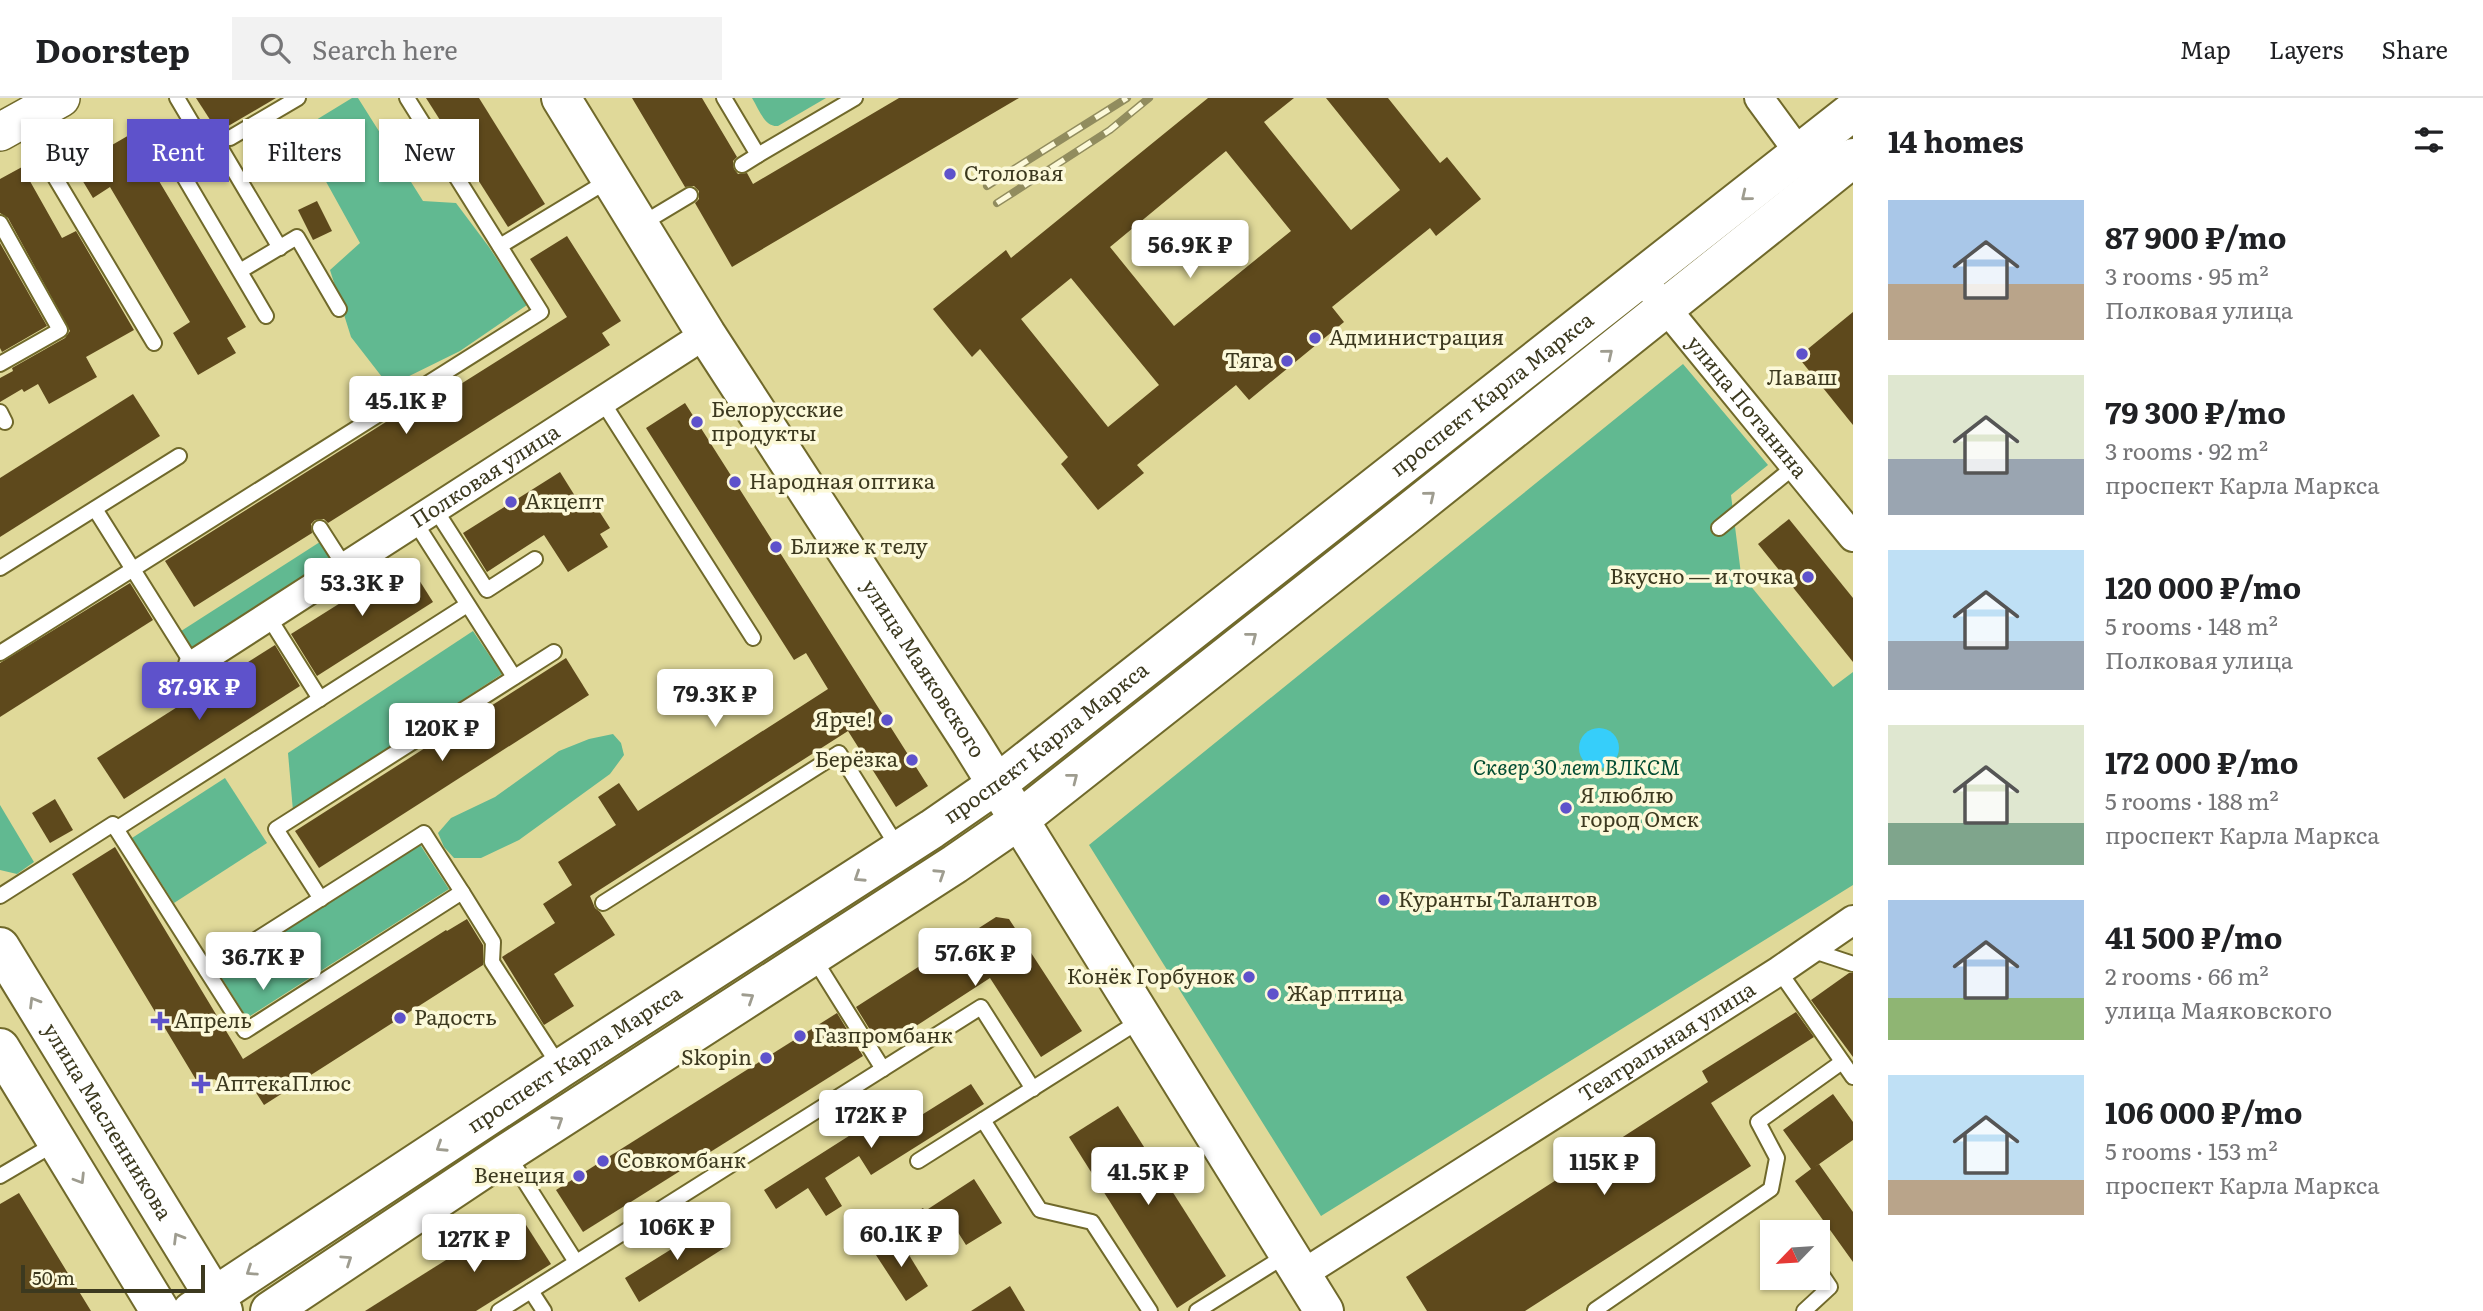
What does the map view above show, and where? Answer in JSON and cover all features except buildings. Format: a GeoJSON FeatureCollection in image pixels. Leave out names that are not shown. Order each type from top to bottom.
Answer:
{"type":"FeatureCollection","features":[{"type":"Feature","properties":{"kind":"main road","name":"улица Маяковского"},"geometry":{"type":"LineString","coordinates":[[562,98],[706,334],[997,784],[1324,1311]]}},
{"type":"Feature","properties":{"kind":"main road","name":"проспект Карла Маркса"},"geometry":{"type":"LineString","coordinates":[[270,1311],[507,1153],[1019,820],[1653,294],[1810,168],[1853,111]]}},
{"type":"Feature","properties":{"kind":"main road","name":"проспект Карла Маркса"},"geometry":{"type":"LineString","coordinates":[[1810,168],[1853,158]]}},
{"type":"Feature","properties":{"kind":"main road","name":"проспект Карла Маркса"},"geometry":{"type":"LineString","coordinates":[[209,1306],[561,1068],[900,850],[997,784],[1328,523],[1653,294]]}},
{"type":"Feature","properties":{"kind":"main road","name":"улица Масленникова"},"geometry":{"type":"LineString","coordinates":[[0,947],[209,1306]]}},
{"type":"Feature","properties":{"kind":"main road"},"geometry":{"type":"LineString","coordinates":[[0,1048],[160,1311]]}},
{"type":"Feature","properties":{"kind":"street"},"geometry":{"type":"LineString","coordinates":[[11,126],[61,98]]}},
{"type":"Feature","properties":{"kind":"street"},"geometry":{"type":"LineString","coordinates":[[1759,98],[1810,168]]}},
{"type":"Feature","properties":{"kind":"street","name":"улица Потанина"},"geometry":{"type":"LineString","coordinates":[[1653,294],[1853,537]]}},
{"type":"Feature","properties":{"kind":"street","name":"Полковая улица"},"geometry":{"type":"LineString","coordinates":[[193,664],[706,334]]}},
{"type":"Feature","properties":{"kind":"street","name":"Театральная улица"},"geometry":{"type":"LineString","coordinates":[[1295,1264],[1779,971],[1853,920]]}},
{"type":"Feature","properties":{"kind":"lane"},"geometry":{"type":"LineString","coordinates":[[177,98],[189,119]]}},
{"type":"Feature","properties":{"kind":"lane"},"geometry":{"type":"LineString","coordinates":[[230,138],[298,98]]}},
{"type":"Feature","properties":{"kind":"lane"},"geometry":{"type":"LineString","coordinates":[[0,653],[133,569],[288,477],[541,312],[407,98]]}},
{"type":"Feature","properties":{"kind":"lane"},"geometry":{"type":"LineString","coordinates":[[724,98],[758,155]]}},
{"type":"Feature","properties":{"kind":"lane"},"geometry":{"type":"LineString","coordinates":[[742,165],[855,98]]}},
{"type":"Feature","properties":{"kind":"lane"},"geometry":{"type":"LineString","coordinates":[[11,126],[154,343]]}},
{"type":"Feature","properties":{"kind":"lane"},"geometry":{"type":"LineString","coordinates":[[229,162],[280,248]]}},
{"type":"Feature","properties":{"kind":"lane"},"geometry":{"type":"LineString","coordinates":[[500,246],[611,179]]}},
{"type":"Feature","properties":{"kind":"lane"},"geometry":{"type":"LineString","coordinates":[[187,182],[266,316]]}},
{"type":"Feature","properties":{"kind":"lane"},"geometry":{"type":"LineString","coordinates":[[640,225],[690,195]]}},
{"type":"Feature","properties":{"kind":"lane"},"geometry":{"type":"LineString","coordinates":[[0,223],[60,330],[0,364]]}},
{"type":"Feature","properties":{"kind":"lane"},"geometry":{"type":"LineString","coordinates":[[240,271],[297,237],[340,309]]}},
{"type":"Feature","properties":{"kind":"lane"},"geometry":{"type":"LineString","coordinates":[[602,401],[753,638]]}},
{"type":"Feature","properties":{"kind":"lane"},"geometry":{"type":"LineString","coordinates":[[0,568],[179,456]]}},
{"type":"Feature","properties":{"kind":"lane"},"geometry":{"type":"LineString","coordinates":[[1719,528],[1795,466]]}},
{"type":"Feature","properties":{"kind":"lane"},"geometry":{"type":"LineString","coordinates":[[94,509],[193,664]]}},
{"type":"Feature","properties":{"kind":"lane"},"geometry":{"type":"LineString","coordinates":[[425,516],[487,590],[536,559]]}},
{"type":"Feature","properties":{"kind":"lane"},"geometry":{"type":"LineString","coordinates":[[425,516],[467,605],[514,677]]}},
{"type":"Feature","properties":{"kind":"lane"},"geometry":{"type":"LineString","coordinates":[[320,527],[345,567]]}},
{"type":"Feature","properties":{"kind":"lane"},"geometry":{"type":"LineString","coordinates":[[116,829],[467,605]]}},
{"type":"Feature","properties":{"kind":"lane"},"geometry":{"type":"LineString","coordinates":[[268,617],[320,699]]}},
{"type":"Feature","properties":{"kind":"lane"},"geometry":{"type":"LineString","coordinates":[[321,899],[276,829],[554,652]]}},
{"type":"Feature","properties":{"kind":"lane"},"geometry":{"type":"LineString","coordinates":[[603,903],[839,753],[900,850]]}},
{"type":"Feature","properties":{"kind":"lane"},"geometry":{"type":"LineString","coordinates":[[0,896],[113,824],[245,1031],[461,892]]}},
{"type":"Feature","properties":{"kind":"lane"},"geometry":{"type":"LineString","coordinates":[[207,971],[424,833],[493,942],[492,962],[561,1068]]}},
{"type":"Feature","properties":{"kind":"lane"},"geometry":{"type":"LineString","coordinates":[[1810,950],[1853,964]]}},
{"type":"Feature","properties":{"kind":"lane"},"geometry":{"type":"LineString","coordinates":[[813,956],[883,1069]]}},
{"type":"Feature","properties":{"kind":"lane"},"geometry":{"type":"LineString","coordinates":[[1779,971],[1853,1077]]}},
{"type":"Feature","properties":{"kind":"lane"},"geometry":{"type":"LineString","coordinates":[[499,1311],[981,1007],[1033,1089]]}},
{"type":"Feature","properties":{"kind":"lane"},"geometry":{"type":"LineString","coordinates":[[918,1161],[1142,1019]]}},
{"type":"Feature","properties":{"kind":"lane"},"geometry":{"type":"LineString","coordinates":[[1595,1310],[1771,1189],[1777,1158],[1758,1122],[1842,1062]]}},
{"type":"Feature","properties":{"kind":"lane"},"geometry":{"type":"LineString","coordinates":[[983,1120],[1040,1210],[1093,1222],[1150,1311]]}},
{"type":"Feature","properties":{"kind":"lane"},"geometry":{"type":"LineString","coordinates":[[0,1176],[57,1142]]}},
{"type":"Feature","properties":{"kind":"lane"},"geometry":{"type":"LineString","coordinates":[[507,1153],[576,1262]]}},
{"type":"Feature","properties":{"kind":"lane"},"geometry":{"type":"LineString","coordinates":[[1197,1311],[1295,1264]]}},
{"type":"Feature","properties":{"kind":"lane"},"geometry":{"type":"LineString","coordinates":[[1804,1311],[1827,1290]]}},
{"type":"Feature","properties":{"kind":"lane"},"geometry":{"type":"LineString","coordinates":[[531,1291],[544,1311]]}},
{"type":"Feature","properties":{"kind":"green space"},"geometry":{"type":"Polygon","coordinates":[[[352,98],[358,98],[379,131],[379,182],[411,182],[423,201],[456,203],[527,305],[460,351],[389,386],[351,337],[330,270],[360,243],[326,182],[365,182],[365,119],[318,119],[352,98]]]}},
{"type":"Feature","properties":{"kind":"green space"},"geometry":{"type":"Polygon","coordinates":[[[752,98],[826,98],[778,126],[773,126],[765,120],[752,98]]]}},
{"type":"Feature","properties":{"kind":"green space","name":"Сквер 30 лет ВЛКСМ"},"geometry":{"type":"Polygon","coordinates":[[[1683,364],[1768,465],[1731,495],[1741,574],[1833,687],[1853,672],[1853,885],[1321,1216],[1089,845],[1683,364]]]}},
{"type":"Feature","properties":{"kind":"green space"},"geometry":{"type":"Polygon","coordinates":[[[323,540],[339,565],[194,658],[178,633],[323,540]]]}},
{"type":"Feature","properties":{"kind":"green space"},"geometry":{"type":"Polygon","coordinates":[[[473,631],[502,674],[293,811],[288,753],[473,631]]]}},
{"type":"Feature","properties":{"kind":"green space"},"geometry":{"type":"Polygon","coordinates":[[[613,734],[621,743],[624,755],[610,774],[519,840],[481,858],[454,858],[444,847],[438,833],[451,818],[495,797],[559,751],[589,739],[613,734]]]}},
{"type":"Feature","properties":{"kind":"green space"},"geometry":{"type":"Polygon","coordinates":[[[225,778],[267,843],[174,903],[132,838],[225,778]]]}},
{"type":"Feature","properties":{"kind":"green space"},"geometry":{"type":"Polygon","coordinates":[[[0,805],[34,862],[17,874],[0,870],[0,805]]]}},
{"type":"Feature","properties":{"kind":"green space"},"geometry":{"type":"Polygon","coordinates":[[[419,843],[449,889],[247,1018],[218,972],[419,843]]]}},
{"type":"Feature","properties":{"kind":"water"},"geometry":{"type":"Polygon","coordinates":[[[1599,728],[1607,729],[1613,734],[1618,740],[1618,756],[1613,762],[1607,767],[1599,768],[1591,767],[1585,762],[1580,756],[1579,748],[1580,740],[1585,734],[1591,729],[1599,728]]]}},
{"type":"Feature","properties":{"kind":"railway"},"geometry":{"type":"LineString","coordinates":[[987,186],[1127,98]]}},
{"type":"Feature","properties":{"kind":"railway"},"geometry":{"type":"LineString","coordinates":[[997,203],[1110,130],[1149,98]]}},
{"type":"Feature","properties":{"kind":"place","name":"Столовая"},"geometry":{"type":"Point","coordinates":[950,174]}},
{"type":"Feature","properties":{"kind":"place","name":"Администрация"},"geometry":{"type":"Point","coordinates":[1315,338]}},
{"type":"Feature","properties":{"kind":"place","name":"Лаваш"},"geometry":{"type":"Point","coordinates":[1802,354]}},
{"type":"Feature","properties":{"kind":"place","name":"Тяга"},"geometry":{"type":"Point","coordinates":[1287,361]}},
{"type":"Feature","properties":{"kind":"place","name":"Белорусские продукты"},"geometry":{"type":"Point","coordinates":[697,422]}},
{"type":"Feature","properties":{"kind":"place","name":"Народная оптика"},"geometry":{"type":"Point","coordinates":[735,482]}},
{"type":"Feature","properties":{"kind":"place","name":"Акцепт"},"geometry":{"type":"Point","coordinates":[511,502]}},
{"type":"Feature","properties":{"kind":"place","name":"Ближе к телу"},"geometry":{"type":"Point","coordinates":[776,547]}},
{"type":"Feature","properties":{"kind":"place","name":"Вкусно — и точка"},"geometry":{"type":"Point","coordinates":[1808,577]}},
{"type":"Feature","properties":{"kind":"place","name":"Ярче!"},"geometry":{"type":"Point","coordinates":[887,720]}},
{"type":"Feature","properties":{"kind":"place","name":"Берёзка"},"geometry":{"type":"Point","coordinates":[912,760]}},
{"type":"Feature","properties":{"kind":"place","name":"Я люблю город Омск"},"geometry":{"type":"Point","coordinates":[1566,808]}},
{"type":"Feature","properties":{"kind":"place","name":"Куранты Талантов"},"geometry":{"type":"Point","coordinates":[1384,900]}},
{"type":"Feature","properties":{"kind":"place","name":"Конёк Горбунок"},"geometry":{"type":"Point","coordinates":[1249,977]}},
{"type":"Feature","properties":{"kind":"place","name":"Жар птица"},"geometry":{"type":"Point","coordinates":[1273,994]}},
{"type":"Feature","properties":{"kind":"place","name":"Радость"},"geometry":{"type":"Point","coordinates":[400,1018]}},
{"type":"Feature","properties":{"kind":"place","name":"Апрель"},"geometry":{"type":"Point","coordinates":[160,1021]}},
{"type":"Feature","properties":{"kind":"place","name":"Газпромбанк"},"geometry":{"type":"Point","coordinates":[800,1036]}},
{"type":"Feature","properties":{"kind":"place","name":"Skopin"},"geometry":{"type":"Point","coordinates":[766,1058]}},
{"type":"Feature","properties":{"kind":"place","name":"АптекаПлюс"},"geometry":{"type":"Point","coordinates":[201,1084]}},
{"type":"Feature","properties":{"kind":"place","name":"Совкомбанк"},"geometry":{"type":"Point","coordinates":[603,1161]}},
{"type":"Feature","properties":{"kind":"place","name":"Венеция"},"geometry":{"type":"Point","coordinates":[579,1176]}}]}
